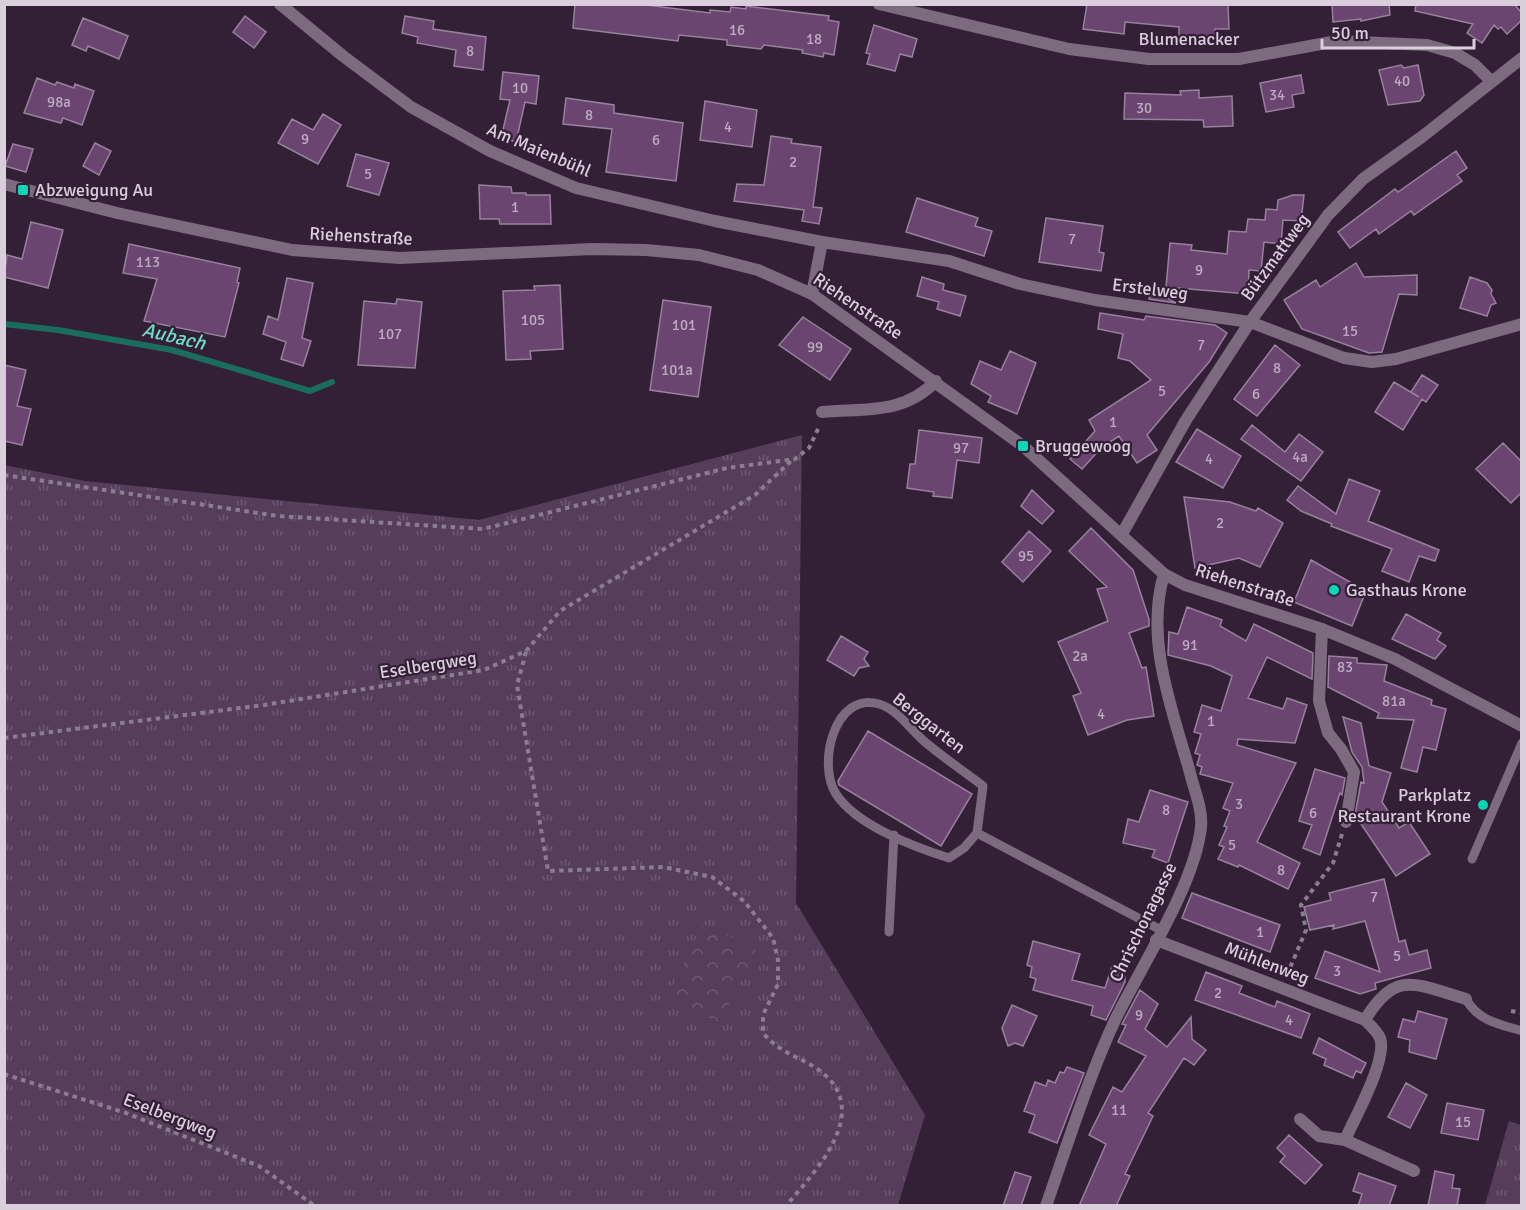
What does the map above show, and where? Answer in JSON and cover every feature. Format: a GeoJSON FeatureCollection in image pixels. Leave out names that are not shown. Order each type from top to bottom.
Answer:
{"type":"FeatureCollection","features":[{"type":"Feature","properties":{"kind":"street","name":"Am Maienbühl"},"geometry":{"type":"LineString","coordinates":[[280,4],[343,56],[411,106],[490,151],[532,171],[576,188],[679,214],[822,242]]}},
{"type":"Feature","properties":{"kind":"street","name":"Blumenacker"},"geometry":{"type":"LineString","coordinates":[[879,4],[1070,49],[1149,59],[1239,59],[1337,41],[1427,45],[1455,53],[1475,66],[1492,82]]}},
{"type":"Feature","properties":{"kind":"street","name":"Bützmattweg"},"geometry":{"type":"LineString","coordinates":[[1122,534],[1186,420],[1250,322],[1328,215],[1364,179],[1521,58]]}},
{"type":"Feature","properties":{"kind":"street","name":"Riehenstraße"},"geometry":{"type":"LineString","coordinates":[[4,184],[117,213],[292,250],[400,258],[592,249],[646,250],[699,255],[758,270],[812,294],[936,381],[1023,446],[1164,574],[1185,585],[1322,629],[1395,659],[1521,726]]}},
{"type":"Feature","properties":{"kind":"street"},"geometry":{"type":"LineString","coordinates":[[812,294],[822,242]]}},
{"type":"Feature","properties":{"kind":"street","name":"Erstelweg"},"geometry":{"type":"LineString","coordinates":[[822,242],[949,261],[1020,284],[1095,300],[1250,322],[1325,352],[1344,358],[1372,362],[1396,359],[1521,324]]}},
{"type":"Feature","properties":{"kind":"street"},"geometry":{"type":"LineString","coordinates":[[822,412],[892,407],[922,395],[936,381]]}},
{"type":"Feature","properties":{"kind":"street","name":"Chrischonagasse"},"geometry":{"type":"LineString","coordinates":[[1046,1206],[1116,1020],[1188,874],[1201,826],[1196,797],[1170,711],[1161,666],[1158,609],[1164,574]]}},
{"type":"Feature","properties":{"kind":"street"},"geometry":{"type":"LineString","coordinates":[[1322,629],[1319,701],[1328,733],[1341,749],[1353,772],[1346,822]]}},
{"type":"Feature","properties":{"kind":"street","name":"Mühlenweg"},"geometry":{"type":"LineString","coordinates":[[1159,935],[1281,988],[1365,1020]]}},
{"type":"Feature","properties":{"kind":"street"},"geometry":{"type":"LineString","coordinates":[[1345,1140],[1379,1061],[1381,1040],[1374,1028],[1365,1020],[1377,1001],[1394,986],[1413,984],[1466,999]]}},
{"type":"Feature","properties":{"kind":"street"},"geometry":{"type":"LineString","coordinates":[[1300,1119],[1318,1136],[1345,1140],[1414,1171]]}},
{"type":"Feature","properties":{"kind":"lane","name":"Berggarten"},"geometry":{"type":"LineString","coordinates":[[862,703],[879,704],[891,710],[925,742],[983,786],[977,832],[964,848],[949,858],[918,849],[858,817],[836,794],[827,775],[835,730],[845,713],[862,703]]}},
{"type":"Feature","properties":{"kind":"lane"},"geometry":{"type":"LineString","coordinates":[[1472,859],[1521,743]]}},
{"type":"Feature","properties":{"kind":"lane"},"geometry":{"type":"LineString","coordinates":[[977,832],[1159,935]]}},
{"type":"Feature","properties":{"kind":"lane"},"geometry":{"type":"LineString","coordinates":[[889,932],[894,835]]}},
{"type":"Feature","properties":{"kind":"lane"},"geometry":{"type":"LineString","coordinates":[[1466,999],[1472,1010],[1486,1020],[1521,1031]]}},
{"type":"Feature","properties":{"kind":"path","name":"Eselbergweg"},"geometry":{"type":"LineString","coordinates":[[4,738],[264,705],[484,670],[526,651],[560,611],[755,495],[791,461],[809,448],[821,423],[822,412]]}},
{"type":"Feature","properties":{"kind":"path"},"geometry":{"type":"LineString","coordinates":[[4,475],[278,516],[483,529],[727,468],[791,461]]}},
{"type":"Feature","properties":{"kind":"path"},"geometry":{"type":"LineString","coordinates":[[526,651],[517,686],[548,871],[663,867],[712,877],[744,901],[773,938],[778,960],[778,984],[763,1014],[763,1033],[776,1048],[824,1074],[840,1094],[843,1113],[834,1143],[786,1206]]}},
{"type":"Feature","properties":{"kind":"path"},"geometry":{"type":"LineString","coordinates":[[1281,988],[1306,930],[1301,905],[1333,862],[1346,822]]}},
{"type":"Feature","properties":{"kind":"path","name":"Eselbergweg"},"geometry":{"type":"LineString","coordinates":[[4,1074],[126,1113],[259,1166],[315,1206]]}},
{"type":"Feature","properties":{"kind":"green space"},"geometry":{"type":"Polygon","coordinates":[[[802,435],[796,903],[925,1115],[898,1205],[5,1205],[4,465],[85,481],[479,520],[802,435]]]}},
{"type":"Feature","properties":{"kind":"green space"},"geometry":{"type":"Polygon","coordinates":[[[703,924],[756,949],[720,1023],[667,998],[703,924]]]}},
{"type":"Feature","properties":{"kind":"green space"},"geometry":{"type":"Polygon","coordinates":[[[1509,1121],[1521,1125],[1521,1205],[1485,1205],[1509,1121]]]}},
{"type":"Feature","properties":{"kind":"building"},"geometry":{"type":"Polygon","coordinates":[[[575,4],[638,4],[710,13],[710,10],[730,12],[731,7],[746,9],[746,6],[829,16],[828,20],[839,22],[834,55],[824,53],[823,57],[802,53],[803,50],[764,45],[761,49],[727,45],[727,40],[679,35],[678,41],[573,28],[575,4]]]}},
{"type":"Feature","properties":{"kind":"building"},"geometry":{"type":"Polygon","coordinates":[[[1087,4],[1228,4],[1229,29],[1215,29],[1215,36],[1179,37],[1179,27],[1125,22],[1124,34],[1083,29],[1087,4]]]}},
{"type":"Feature","properties":{"kind":"building"},"geometry":{"type":"Polygon","coordinates":[[[1332,4],[1389,4],[1390,15],[1361,21],[1361,19],[1333,22],[1332,4]]]}},
{"type":"Feature","properties":{"kind":"building"},"geometry":{"type":"Polygon","coordinates":[[[1416,4],[1514,4],[1521,12],[1521,21],[1507,34],[1501,27],[1498,29],[1494,25],[1482,43],[1467,33],[1473,24],[1415,11],[1416,4]]]}},
{"type":"Feature","properties":{"kind":"building"},"geometry":{"type":"Polygon","coordinates":[[[245,16],[266,32],[254,48],[233,32],[245,16]]]}},
{"type":"Feature","properties":{"kind":"building"},"geometry":{"type":"Polygon","coordinates":[[[405,16],[434,21],[433,29],[486,37],[483,70],[454,66],[456,50],[417,43],[418,37],[402,33],[405,16]]]}},
{"type":"Feature","properties":{"kind":"building"},"geometry":{"type":"Polygon","coordinates":[[[83,18],[128,36],[119,59],[88,46],[86,51],[72,45],[83,18]]]}},
{"type":"Feature","properties":{"kind":"building"},"geometry":{"type":"Polygon","coordinates":[[[874,25],[917,39],[912,57],[900,54],[895,71],[867,64],[870,54],[866,53],[874,25]]]}},
{"type":"Feature","properties":{"kind":"building"},"geometry":{"type":"Polygon","coordinates":[[[1401,65],[1404,68],[1418,65],[1424,95],[1420,101],[1388,105],[1379,70],[1401,65]]]}},
{"type":"Feature","properties":{"kind":"building"},"geometry":{"type":"Polygon","coordinates":[[[503,72],[539,76],[536,104],[525,102],[516,142],[501,138],[510,100],[500,99],[503,72]]]}},
{"type":"Feature","properties":{"kind":"building"},"geometry":{"type":"Polygon","coordinates":[[[1301,75],[1304,93],[1292,95],[1294,107],[1266,112],[1260,83],[1301,75]]]}},
{"type":"Feature","properties":{"kind":"building"},"geometry":{"type":"Polygon","coordinates":[[[37,78],[55,85],[57,82],[74,88],[75,84],[94,91],[82,125],[63,118],[61,123],[24,113],[37,78]]]}},
{"type":"Feature","properties":{"kind":"building"},"geometry":{"type":"Polygon","coordinates":[[[1199,90],[1199,98],[1232,96],[1233,126],[1204,127],[1203,120],[1124,119],[1125,93],[1181,95],[1180,91],[1199,90]]]}},
{"type":"Feature","properties":{"kind":"building"},"geometry":{"type":"Polygon","coordinates":[[[566,98],[614,105],[614,113],[683,123],[676,181],[606,172],[612,129],[563,124],[566,98]]]}},
{"type":"Feature","properties":{"kind":"building"},"geometry":{"type":"Polygon","coordinates":[[[705,101],[757,110],[752,147],[700,140],[705,101]]]}},
{"type":"Feature","properties":{"kind":"building"},"geometry":{"type":"Polygon","coordinates":[[[323,114],[341,125],[318,164],[278,143],[292,119],[313,130],[323,114]]]}},
{"type":"Feature","properties":{"kind":"building"},"geometry":{"type":"Polygon","coordinates":[[[771,136],[792,139],[791,143],[821,147],[813,207],[822,208],[819,224],[802,221],[804,210],[734,201],[737,184],[764,185],[771,136]]]}},
{"type":"Feature","properties":{"kind":"building"},"geometry":{"type":"Polygon","coordinates":[[[95,143],[111,151],[99,175],[83,166],[95,143]]]}},
{"type":"Feature","properties":{"kind":"building"},"geometry":{"type":"Polygon","coordinates":[[[13,144],[33,149],[26,172],[5,166],[13,144]]]}},
{"type":"Feature","properties":{"kind":"building"},"geometry":{"type":"Polygon","coordinates":[[[1456,151],[1467,168],[1457,175],[1462,181],[1414,215],[1411,211],[1379,234],[1376,229],[1350,248],[1338,232],[1395,189],[1398,192],[1456,151]]]}},
{"type":"Feature","properties":{"kind":"building"},"geometry":{"type":"Polygon","coordinates":[[[356,154],[389,163],[379,195],[347,186],[356,154]]]}},
{"type":"Feature","properties":{"kind":"building"},"geometry":{"type":"Polygon","coordinates":[[[479,185],[511,187],[512,193],[526,193],[526,195],[550,195],[551,224],[500,224],[499,219],[480,219],[479,185]]]}},
{"type":"Feature","properties":{"kind":"building"},"geometry":{"type":"Polygon","coordinates":[[[1293,195],[1304,195],[1301,221],[1283,220],[1281,244],[1264,242],[1261,271],[1249,270],[1248,294],[1166,287],[1170,243],[1192,245],[1191,250],[1227,254],[1229,231],[1246,232],[1248,219],[1265,220],[1266,209],[1277,210],[1278,200],[1293,195]]]}},
{"type":"Feature","properties":{"kind":"building"},"geometry":{"type":"Polygon","coordinates":[[[917,198],[978,218],[975,226],[992,231],[984,256],[906,232],[917,198]]]}},
{"type":"Feature","properties":{"kind":"building"},"geometry":{"type":"Polygon","coordinates":[[[1046,218],[1103,226],[1099,252],[1104,253],[1101,271],[1039,262],[1046,218]]]}},
{"type":"Feature","properties":{"kind":"building"},"geometry":{"type":"Polygon","coordinates":[[[31,222],[63,230],[48,288],[4,277],[7,255],[22,259],[31,222]]]}},
{"type":"Feature","properties":{"kind":"building"},"geometry":{"type":"Polygon","coordinates":[[[129,244],[240,268],[237,282],[239,283],[225,337],[144,321],[157,279],[123,273],[129,244]]]}},
{"type":"Feature","properties":{"kind":"building"},"geometry":{"type":"Polygon","coordinates":[[[1356,263],[1364,277],[1417,275],[1417,295],[1399,294],[1382,352],[1369,353],[1302,329],[1284,300],[1316,280],[1320,287],[1356,263]]]}},
{"type":"Feature","properties":{"kind":"building"},"geometry":{"type":"Polygon","coordinates":[[[922,277],[944,284],[943,290],[966,296],[960,316],[937,309],[939,302],[917,296],[922,277]]]}},
{"type":"Feature","properties":{"kind":"building"},"geometry":{"type":"Polygon","coordinates":[[[1470,277],[1487,283],[1492,290],[1491,294],[1496,303],[1491,305],[1487,316],[1460,308],[1470,277]]]}},
{"type":"Feature","properties":{"kind":"building"},"geometry":{"type":"Polygon","coordinates":[[[287,278],[313,283],[302,338],[311,341],[303,366],[281,359],[286,342],[263,334],[268,316],[278,320],[287,278]]]}},
{"type":"Feature","properties":{"kind":"building"},"geometry":{"type":"Polygon","coordinates":[[[560,285],[563,349],[530,351],[531,359],[506,360],[503,291],[535,290],[534,286],[560,285]]]}},
{"type":"Feature","properties":{"kind":"building"},"geometry":{"type":"Polygon","coordinates":[[[1150,288],[1176,303],[1149,299],[1150,288]]]}},
{"type":"Feature","properties":{"kind":"building"},"geometry":{"type":"Polygon","coordinates":[[[397,299],[422,302],[415,368],[358,365],[364,301],[396,304],[397,299]]]}},
{"type":"Feature","properties":{"kind":"building"},"geometry":{"type":"Polygon","coordinates":[[[663,300],[711,307],[698,397],[650,390],[663,300]]]}},
{"type":"Feature","properties":{"kind":"building"},"geometry":{"type":"Polygon","coordinates":[[[1100,313],[1144,320],[1146,316],[1215,325],[1227,333],[1209,362],[1147,435],[1157,450],[1137,463],[1119,436],[1102,447],[1082,469],[1070,459],[1095,431],[1089,420],[1151,380],[1130,361],[1118,358],[1123,334],[1098,329],[1100,313]]]}},
{"type":"Feature","properties":{"kind":"building"},"geometry":{"type":"Polygon","coordinates":[[[803,317],[851,349],[830,380],[779,345],[803,317]]]}},
{"type":"Feature","properties":{"kind":"building"},"geometry":{"type":"Polygon","coordinates":[[[1275,345],[1300,365],[1257,416],[1234,399],[1275,345]]]}},
{"type":"Feature","properties":{"kind":"building"},"geometry":{"type":"Polygon","coordinates":[[[1010,351],[1036,363],[1017,414],[988,402],[991,396],[971,384],[980,361],[1001,370],[1010,351]]]}},
{"type":"Feature","properties":{"kind":"building"},"geometry":{"type":"Polygon","coordinates":[[[4,365],[26,370],[17,406],[31,409],[22,445],[4,441],[4,365]]]}},
{"type":"Feature","properties":{"kind":"building"},"geometry":{"type":"Polygon","coordinates":[[[1422,375],[1438,385],[1426,402],[1422,399],[1403,430],[1375,412],[1394,382],[1419,397],[1411,392],[1422,375]]]}},
{"type":"Feature","properties":{"kind":"building"},"geometry":{"type":"Polygon","coordinates":[[[1252,425],[1285,452],[1299,434],[1323,452],[1301,481],[1241,439],[1252,425]]]}},
{"type":"Feature","properties":{"kind":"building"},"geometry":{"type":"Polygon","coordinates":[[[1197,429],[1241,456],[1223,488],[1176,462],[1197,429]]]}},
{"type":"Feature","properties":{"kind":"building"},"geometry":{"type":"Polygon","coordinates":[[[919,430],[982,438],[979,463],[957,460],[952,498],[933,496],[934,492],[907,488],[910,464],[915,464],[919,430]]]}},
{"type":"Feature","properties":{"kind":"building"},"geometry":{"type":"Polygon","coordinates":[[[1503,443],[1521,461],[1521,493],[1511,503],[1476,469],[1503,443]]]}},
{"type":"Feature","properties":{"kind":"building"},"geometry":{"type":"Polygon","coordinates":[[[1349,479],[1380,491],[1368,521],[1439,550],[1435,561],[1419,556],[1409,582],[1382,571],[1392,549],[1331,526],[1332,524],[1301,511],[1287,500],[1298,486],[1336,514],[1349,479]]]}},
{"type":"Feature","properties":{"kind":"building"},"geometry":{"type":"Polygon","coordinates":[[[1032,490],[1054,511],[1042,524],[1021,506],[1032,490]]]}},
{"type":"Feature","properties":{"kind":"building"},"geometry":{"type":"Polygon","coordinates":[[[1184,497],[1230,502],[1256,511],[1258,508],[1283,523],[1260,567],[1239,558],[1195,568],[1184,497]]]}},
{"type":"Feature","properties":{"kind":"building"},"geometry":{"type":"Polygon","coordinates":[[[1091,528],[1133,570],[1149,619],[1149,626],[1129,633],[1142,668],[1146,667],[1154,716],[1127,720],[1088,735],[1073,696],[1081,693],[1058,642],[1108,621],[1097,589],[1107,587],[1069,551],[1091,528]]]}},
{"type":"Feature","properties":{"kind":"building"},"geometry":{"type":"Polygon","coordinates":[[[1029,531],[1051,551],[1023,582],[1002,562],[1029,531]]]}},
{"type":"Feature","properties":{"kind":"building","name":"Gasthaus Krone"},"geometry":{"type":"Polygon","coordinates":[[[1311,560],[1366,591],[1352,626],[1294,602],[1311,560]]]}},
{"type":"Feature","properties":{"kind":"building"},"geometry":{"type":"Polygon","coordinates":[[[1187,607],[1222,620],[1220,626],[1246,641],[1254,624],[1313,653],[1312,679],[1267,657],[1248,698],[1283,709],[1287,698],[1307,705],[1295,743],[1238,739],[1237,745],[1296,763],[1257,842],[1300,863],[1288,889],[1239,865],[1238,867],[1218,859],[1224,847],[1219,845],[1227,827],[1224,826],[1230,811],[1223,808],[1233,783],[1200,774],[1202,767],[1197,765],[1200,755],[1195,753],[1201,734],[1194,732],[1202,705],[1221,711],[1232,676],[1211,666],[1168,655],[1169,632],[1178,634],[1187,607]]]}},
{"type":"Feature","properties":{"kind":"building"},"geometry":{"type":"Polygon","coordinates":[[[1406,614],[1441,633],[1437,640],[1446,646],[1435,659],[1392,639],[1406,614]]]}},
{"type":"Feature","properties":{"kind":"building"},"geometry":{"type":"Polygon","coordinates":[[[841,636],[868,652],[864,659],[869,666],[859,668],[854,676],[827,660],[841,636]]]}},
{"type":"Feature","properties":{"kind":"building"},"geometry":{"type":"Polygon","coordinates":[[[1329,656],[1357,658],[1357,663],[1387,665],[1384,681],[1432,700],[1431,705],[1446,709],[1436,750],[1423,747],[1417,772],[1401,768],[1414,720],[1377,718],[1379,713],[1328,687],[1329,656]]]}},
{"type":"Feature","properties":{"kind":"building"},"geometry":{"type":"Polygon","coordinates":[[[1343,717],[1361,723],[1369,766],[1391,773],[1382,802],[1399,828],[1409,822],[1430,854],[1396,876],[1355,815],[1361,782],[1364,783],[1362,767],[1352,752],[1343,717]]]}},
{"type":"Feature","properties":{"kind":"building"},"geometry":{"type":"Polygon","coordinates":[[[868,731],[972,794],[941,846],[839,785],[838,781],[868,731]]]}},
{"type":"Feature","properties":{"kind":"building"},"geometry":{"type":"Polygon","coordinates":[[[1315,769],[1345,778],[1342,795],[1340,793],[1320,855],[1303,848],[1312,825],[1299,821],[1315,769]]]}},
{"type":"Feature","properties":{"kind":"building"},"geometry":{"type":"Polygon","coordinates":[[[1150,790],[1188,802],[1168,863],[1152,857],[1155,850],[1123,843],[1128,819],[1139,822],[1150,790]]]}},
{"type":"Feature","properties":{"kind":"building"},"geometry":{"type":"Polygon","coordinates":[[[1384,879],[1399,942],[1405,940],[1409,955],[1427,950],[1431,968],[1375,983],[1376,989],[1360,994],[1315,978],[1325,951],[1380,972],[1365,921],[1333,929],[1334,925],[1310,930],[1304,907],[1331,900],[1329,893],[1384,879]]]}},
{"type":"Feature","properties":{"kind":"building"},"geometry":{"type":"Polygon","coordinates":[[[1192,893],[1280,925],[1270,952],[1182,918],[1192,893]]]}},
{"type":"Feature","properties":{"kind":"building"},"geometry":{"type":"Polygon","coordinates":[[[1033,941],[1080,954],[1072,980],[1105,988],[1112,966],[1125,977],[1125,982],[1106,1020],[1091,1015],[1093,1006],[1033,990],[1036,979],[1030,977],[1032,967],[1027,965],[1033,941]]]}},
{"type":"Feature","properties":{"kind":"building"},"geometry":{"type":"Polygon","coordinates":[[[1206,972],[1242,986],[1239,993],[1275,1007],[1277,1001],[1310,1014],[1301,1038],[1195,1000],[1206,972]]]}},
{"type":"Feature","properties":{"kind":"building"},"geometry":{"type":"Polygon","coordinates":[[[1140,990],[1158,1004],[1145,1029],[1167,1047],[1191,1017],[1192,1039],[1206,1050],[1194,1065],[1184,1058],[1148,1113],[1153,1116],[1125,1174],[1130,1176],[1116,1206],[1079,1206],[1106,1144],[1089,1135],[1113,1087],[1122,1092],[1146,1056],[1118,1042],[1126,1025],[1122,1024],[1140,990]]]}},
{"type":"Feature","properties":{"kind":"building"},"geometry":{"type":"Polygon","coordinates":[[[1012,1005],[1037,1016],[1023,1046],[1015,1043],[1008,1046],[1002,1028],[1012,1005]]]}},
{"type":"Feature","properties":{"kind":"building"},"geometry":{"type":"Polygon","coordinates":[[[1418,1011],[1447,1019],[1436,1059],[1409,1052],[1410,1040],[1398,1037],[1403,1019],[1415,1022],[1418,1011]]]}},
{"type":"Feature","properties":{"kind":"building"},"geometry":{"type":"Polygon","coordinates":[[[1319,1038],[1366,1063],[1361,1073],[1356,1071],[1353,1078],[1324,1065],[1326,1059],[1313,1053],[1319,1038]]]}},
{"type":"Feature","properties":{"kind":"building"},"geometry":{"type":"Polygon","coordinates":[[[1067,1067],[1084,1073],[1057,1143],[1029,1132],[1035,1115],[1024,1111],[1035,1082],[1046,1086],[1048,1080],[1055,1083],[1060,1072],[1064,1073],[1067,1067]]]}},
{"type":"Feature","properties":{"kind":"building"},"geometry":{"type":"Polygon","coordinates":[[[1406,1083],[1427,1095],[1410,1128],[1388,1117],[1406,1083]]]}},
{"type":"Feature","properties":{"kind":"building"},"geometry":{"type":"Polygon","coordinates":[[[1447,1103],[1484,1110],[1478,1140],[1441,1133],[1447,1103]]]}},
{"type":"Feature","properties":{"kind":"building"},"geometry":{"type":"Polygon","coordinates":[[[1289,1135],[1322,1165],[1305,1184],[1280,1162],[1285,1156],[1277,1148],[1289,1135]]]}},
{"type":"Feature","properties":{"kind":"building"},"geometry":{"type":"Polygon","coordinates":[[[1435,1171],[1454,1175],[1452,1188],[1460,1189],[1457,1206],[1428,1206],[1435,1171]]]}},
{"type":"Feature","properties":{"kind":"building"},"geometry":{"type":"Polygon","coordinates":[[[1015,1172],[1031,1177],[1021,1206],[1003,1206],[1015,1172]]]}},
{"type":"Feature","properties":{"kind":"building"},"geometry":{"type":"Polygon","coordinates":[[[1359,1173],[1396,1186],[1389,1206],[1358,1206],[1362,1194],[1353,1191],[1359,1173]]]}},
{"type":"Feature","properties":{"kind":"waterway","name":"Aubach"},"geometry":{"type":"LineString","coordinates":[[4,324],[58,330],[172,350],[310,391],[332,382]]}},
{"type":"Feature","properties":{"kind":"place","name":"Abzweigung Au"},"geometry":{"type":"Point","coordinates":[23,190]}},
{"type":"Feature","properties":{"kind":"place","name":"Bruggewoog"},"geometry":{"type":"Point","coordinates":[1023,446]}},
{"type":"Feature","properties":{"kind":"place","name":"Gasthaus Krone"},"geometry":{"type":"Point","coordinates":[1334,590]}},
{"type":"Feature","properties":{"kind":"place","name":"Parkplatz Restaurant Krone"},"geometry":{"type":"Point","coordinates":[1483,805]}}]}
